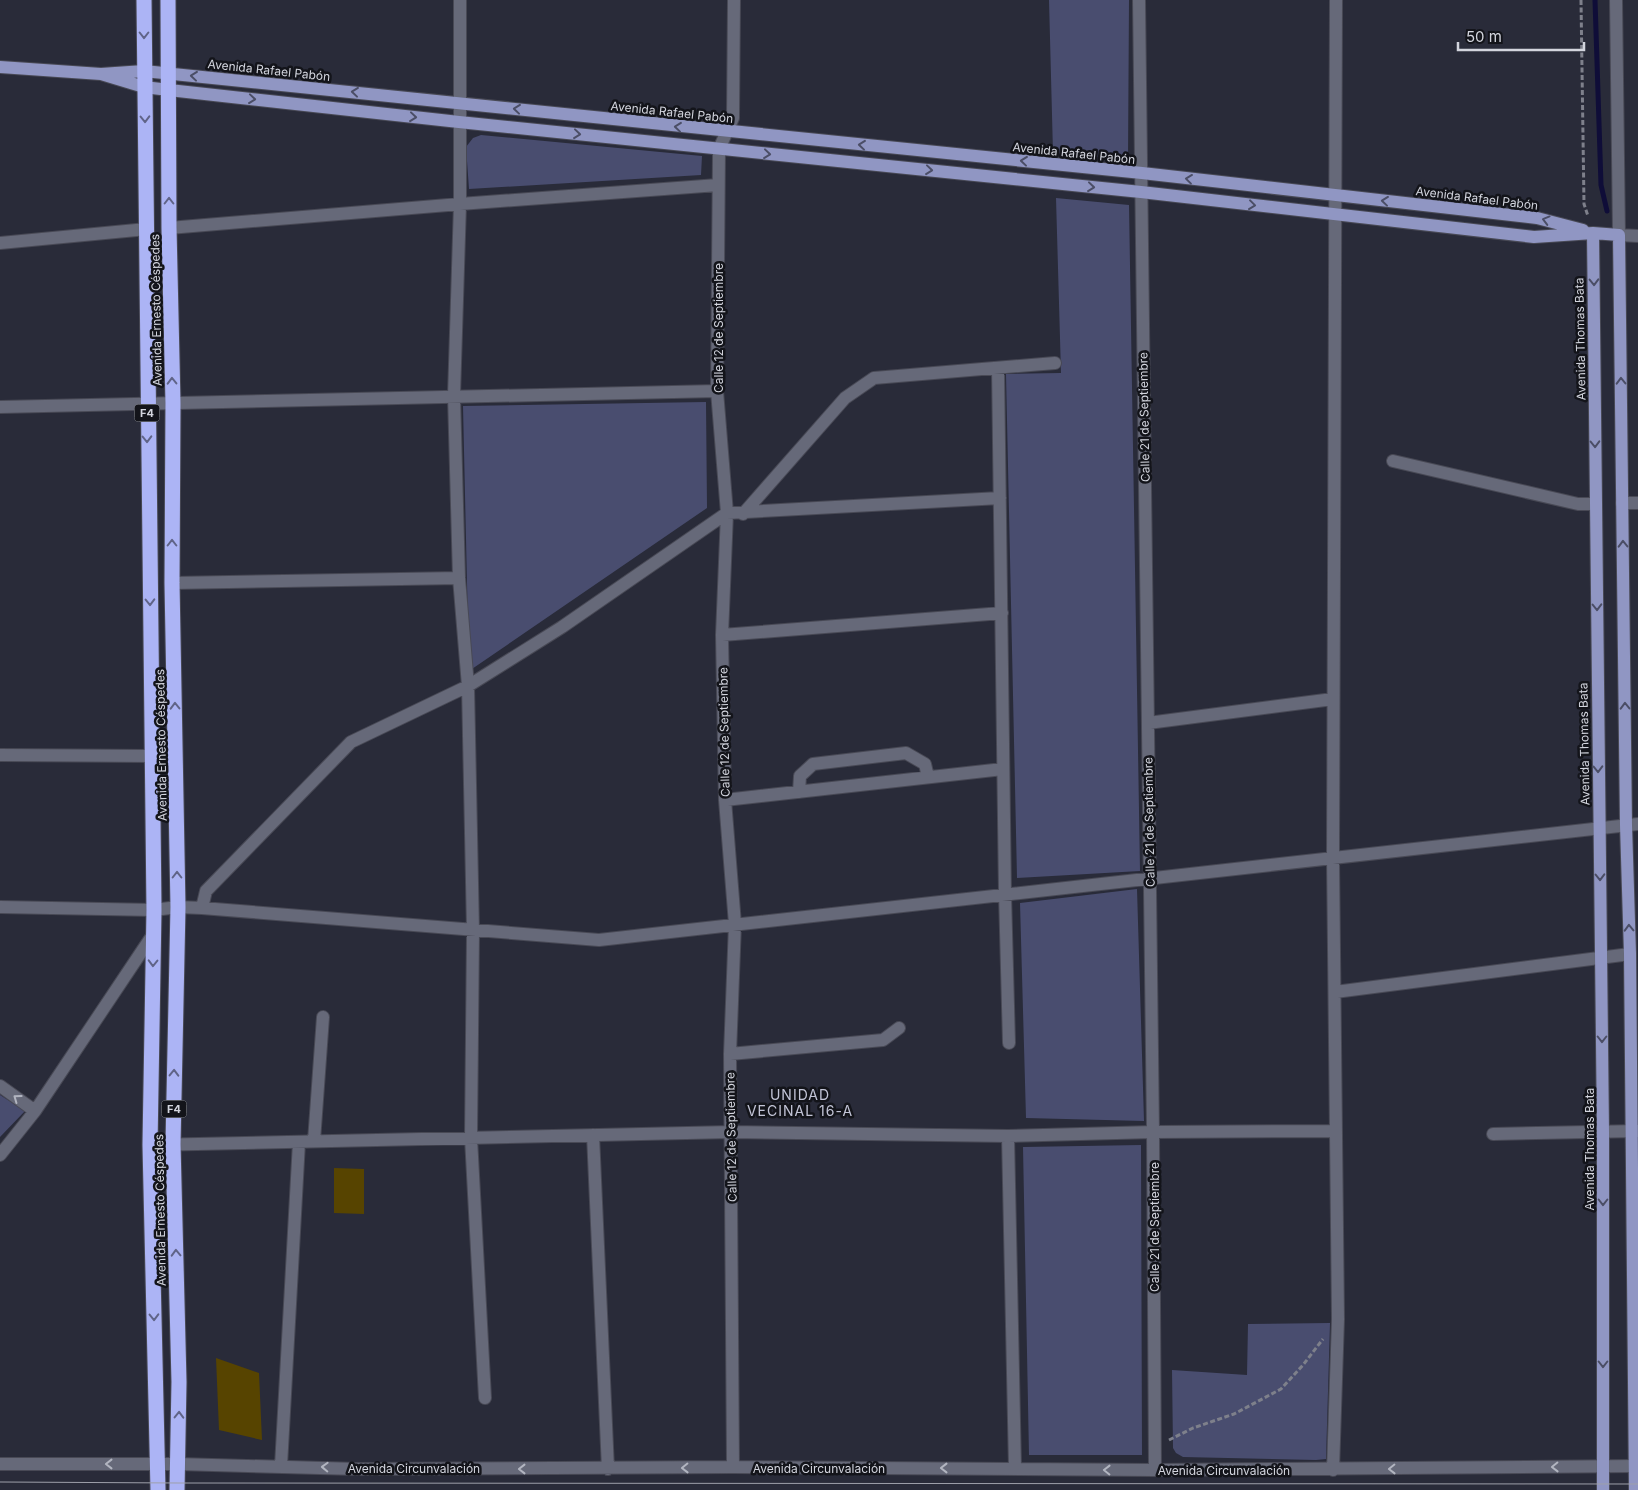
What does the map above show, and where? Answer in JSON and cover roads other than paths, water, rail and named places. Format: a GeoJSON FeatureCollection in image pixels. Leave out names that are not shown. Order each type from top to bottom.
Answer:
{"type":"FeatureCollection","features":[{"type":"Feature","properties":{"kind":"highway","name":"Avenida Ernesto Céspedes"},"geometry":{"type":"LineString","coordinates":[[144,0],[154,910],[150,1145],[158,1490]]}},
{"type":"Feature","properties":{"kind":"highway","name":"Avenida Ernesto Céspedes"},"geometry":{"type":"LineString","coordinates":[[168,0],[169,228],[173,404],[172,582],[178,907],[173,1144],[179,1382],[178,1490]]}},
{"type":"Feature","properties":{"kind":"main road","name":"Avenida Rafael Pabón"},"geometry":{"type":"LineString","coordinates":[[0,66],[101,74],[144,71],[169,73],[727,132],[1142,173],[1537,218],[1593,233]]}},
{"type":"Feature","properties":{"kind":"main road","name":"Avenida Rafael Pabón"},"geometry":{"type":"LineString","coordinates":[[101,74],[144,87],[169,90],[459,122],[1142,192],[1534,237],[1593,233]]}},
{"type":"Feature","properties":{"kind":"main road"},"geometry":{"type":"LineString","coordinates":[[1593,233],[1619,235],[1622,503],[1632,824],[1630,954],[1634,1131],[1635,1490]]}},
{"type":"Feature","properties":{"kind":"main road","name":"Avenida Thomas Bata"},"geometry":{"type":"LineString","coordinates":[[1593,233],[1602,958],[1603,1490]]}},
{"type":"Feature","properties":{"kind":"street"},"geometry":{"type":"LineString","coordinates":[[460,0],[460,204],[454,396],[459,578],[468,686],[473,931],[471,1138],[485,1398]]}},
{"type":"Feature","properties":{"kind":"street","name":"Calle 12 de Septiembre"},"geometry":{"type":"LineString","coordinates":[[734,0],[733,118],[719,149],[717,391],[727,513],[722,635],[725,800],[735,924],[730,1054],[734,1467]]}},
{"type":"Feature","properties":{"kind":"street","name":"Calle 21 de Septiembre"},"geometry":{"type":"LineString","coordinates":[[1139,0],[1153,1132],[1154,1446],[1156,1470]]}},
{"type":"Feature","properties":{"kind":"street"},"geometry":{"type":"LineString","coordinates":[[1333,1470],[1338,1318],[1333,858],[1336,0]]}},
{"type":"Feature","properties":{"kind":"street"},"geometry":{"type":"LineString","coordinates":[[1616,0],[1619,235],[1638,236]]}},
{"type":"Feature","properties":{"kind":"street"},"geometry":{"type":"LineString","coordinates":[[169,228],[718,185]]}},
{"type":"Feature","properties":{"kind":"street"},"geometry":{"type":"LineString","coordinates":[[0,243],[147,229]]}},
{"type":"Feature","properties":{"kind":"street"},"geometry":{"type":"LineString","coordinates":[[743,514],[845,398],[874,378],[1055,363]]}},
{"type":"Feature","properties":{"kind":"street"},"geometry":{"type":"LineString","coordinates":[[998,368],[1005,894],[1009,1044]]}},
{"type":"Feature","properties":{"kind":"street"},"geometry":{"type":"LineString","coordinates":[[0,407],[717,391]]}},
{"type":"Feature","properties":{"kind":"street"},"geometry":{"type":"LineString","coordinates":[[1393,460],[1578,504],[1596,504]]}},
{"type":"Feature","properties":{"kind":"street"},"geometry":{"type":"LineString","coordinates":[[202,908],[206,891],[351,742],[468,686],[562,627],[727,513],[743,514],[1000,498]]}},
{"type":"Feature","properties":{"kind":"street"},"geometry":{"type":"LineString","coordinates":[[1622,503],[1638,503]]}},
{"type":"Feature","properties":{"kind":"street"},"geometry":{"type":"LineString","coordinates":[[172,582],[459,578]]}},
{"type":"Feature","properties":{"kind":"street"},"geometry":{"type":"LineString","coordinates":[[722,635],[1002,613]]}},
{"type":"Feature","properties":{"kind":"street"},"geometry":{"type":"LineString","coordinates":[[1148,723],[1333,699]]}},
{"type":"Feature","properties":{"kind":"street"},"geometry":{"type":"LineString","coordinates":[[799,792],[800,776],[813,764],[906,753],[925,764],[928,777]]}},
{"type":"Feature","properties":{"kind":"street"},"geometry":{"type":"LineString","coordinates":[[0,755],[152,756],[176,754]]}},
{"type":"Feature","properties":{"kind":"street"},"geometry":{"type":"LineString","coordinates":[[725,800],[1003,769]]}},
{"type":"Feature","properties":{"kind":"street"},"geometry":{"type":"LineString","coordinates":[[0,907],[154,910],[178,907],[202,908],[599,940],[1632,824]]}},
{"type":"Feature","properties":{"kind":"street"},"geometry":{"type":"LineString","coordinates":[[0,1155],[35,1111],[154,932]]}},
{"type":"Feature","properties":{"kind":"street"},"geometry":{"type":"LineString","coordinates":[[1335,992],[1630,954]]}},
{"type":"Feature","properties":{"kind":"street"},"geometry":{"type":"LineString","coordinates":[[314,1142],[322,1017]]}},
{"type":"Feature","properties":{"kind":"street"},"geometry":{"type":"LineString","coordinates":[[730,1054],[883,1040],[898,1028]]}},
{"type":"Feature","properties":{"kind":"street"},"geometry":{"type":"LineString","coordinates":[[0,1086],[35,1111]]}},
{"type":"Feature","properties":{"kind":"street"},"geometry":{"type":"LineString","coordinates":[[1493,1134],[1634,1131]]}},
{"type":"Feature","properties":{"kind":"street"},"geometry":{"type":"LineString","coordinates":[[150,1145],[731,1132],[1008,1136],[1153,1132],[1336,1132]]}},
{"type":"Feature","properties":{"kind":"street"},"geometry":{"type":"LineString","coordinates":[[593,1135],[608,1469]]}},
{"type":"Feature","properties":{"kind":"street"},"geometry":{"type":"LineString","coordinates":[[1008,1136],[1016,1468]]}},
{"type":"Feature","properties":{"kind":"street"},"geometry":{"type":"LineString","coordinates":[[281,1466],[299,1142]]}},
{"type":"Feature","properties":{"kind":"street","name":"Avenida Circunvalación"},"geometry":{"type":"LineString","coordinates":[[0,1464],[178,1464],[357,1468],[608,1469],[734,1467],[1156,1470],[1636,1466]]}},
{"type":"Feature","properties":{"kind":"waterway"},"geometry":{"type":"LineString","coordinates":[[1595,0],[1601,185],[1607,211]]}},
{"type":"Feature","properties":{"kind":"tram line"},"geometry":{"type":"LineString","coordinates":[[0,1482],[1638,1484]]}},
{"type":"Feature","properties":{"kind":"district","name":"UNIDAD VECINAL 16-A"},"geometry":{"type":"Point","coordinates":[800,1102]}}]}
